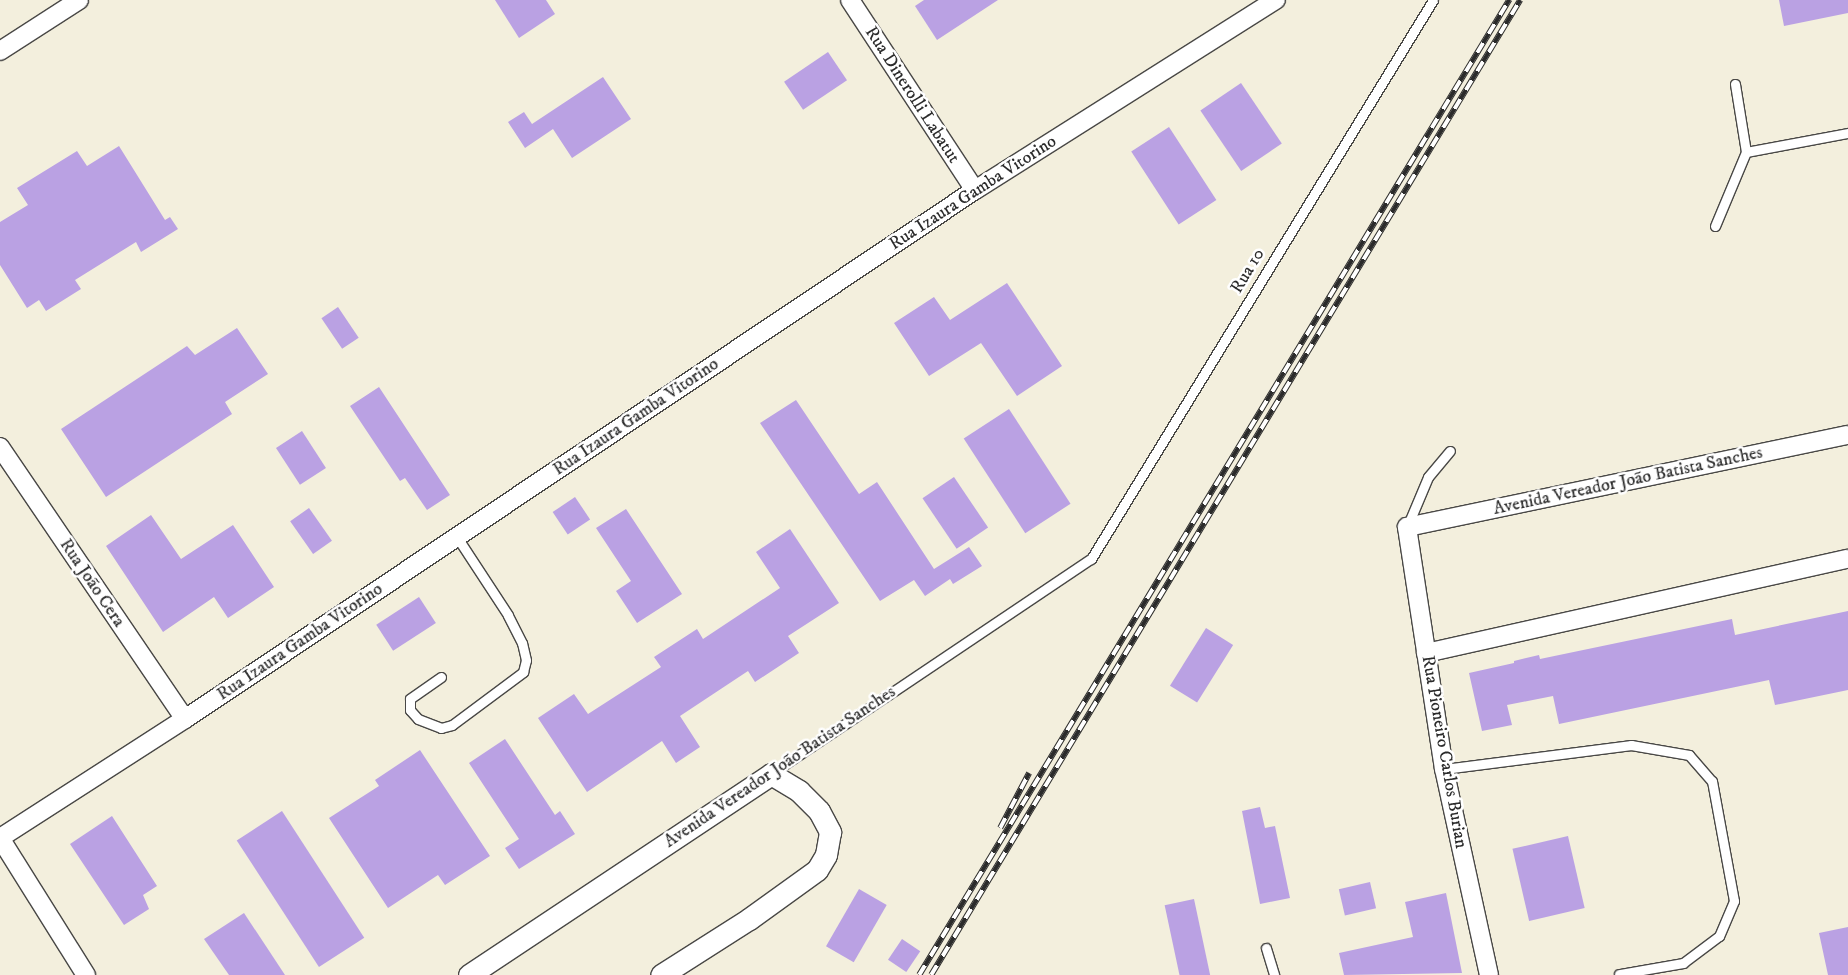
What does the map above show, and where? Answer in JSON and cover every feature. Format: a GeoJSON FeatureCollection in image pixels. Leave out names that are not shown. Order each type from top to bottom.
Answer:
{"type":"FeatureCollection","features":[{"type":"Feature","properties":{"kind":"street"},"geometry":{"type":"LineString","coordinates":[[0,51],[79,0]]}},
{"type":"Feature","properties":{"kind":"street","name":"Rua Dinerolli Labatut"},"geometry":{"type":"LineString","coordinates":[[850,0],[975,190]]}},
{"type":"Feature","properties":{"kind":"street","name":"Rua Izaura Gamba Vitorino"},"geometry":{"type":"LineString","coordinates":[[0,838],[185,719],[975,190],[1276,0]]}},
{"type":"Feature","properties":{"kind":"street","name":"Avenida Vereador João Batista Sanches"},"geometry":{"type":"LineString","coordinates":[[1408,527],[1848,434]]}},
{"type":"Feature","properties":{"kind":"street","name":"Rua João Cera"},"geometry":{"type":"LineString","coordinates":[[1,452],[185,719]]}},
{"type":"Feature","properties":{"kind":"street","name":"Rua Pioneiro Carlos Burian"},"geometry":{"type":"LineString","coordinates":[[1408,527],[1444,769],[1489,975]]}},
{"type":"Feature","properties":{"kind":"street"},"geometry":{"type":"LineString","coordinates":[[1426,654],[1848,559]]}},
{"type":"Feature","properties":{"kind":"street"},"geometry":{"type":"LineString","coordinates":[[661,975],[817,870],[826,855],[830,832],[819,811],[799,790],[772,774]]}},
{"type":"Feature","properties":{"kind":"street","name":"Avenida Vereador João Batista Sanches"},"geometry":{"type":"LineString","coordinates":[[468,975],[772,774]]}},
{"type":"Feature","properties":{"kind":"street"},"geometry":{"type":"LineString","coordinates":[[0,838],[86,975]]}},
{"type":"Feature","properties":{"kind":"lane","name":"Rua 10"},"geometry":{"type":"LineString","coordinates":[[1092,559],[1433,0]]}},
{"type":"Feature","properties":{"kind":"lane"},"geometry":{"type":"LineString","coordinates":[[1715,226],[1746,152],[1735,84]]}},
{"type":"Feature","properties":{"kind":"lane"},"geometry":{"type":"LineString","coordinates":[[1746,152],[1848,134]]}},
{"type":"Feature","properties":{"kind":"lane"},"geometry":{"type":"LineString","coordinates":[[1408,527],[1416,500],[1428,477],[1450,450]]}},
{"type":"Feature","properties":{"kind":"lane"},"geometry":{"type":"LineString","coordinates":[[441,676],[410,699],[410,710],[418,719],[441,728],[452,726],[523,672],[526,660],[522,642],[508,615],[457,537]]}},
{"type":"Feature","properties":{"kind":"lane","name":"Avenida Vereador João Batista Sanches"},"geometry":{"type":"LineString","coordinates":[[772,774],[1092,559]]}},
{"type":"Feature","properties":{"kind":"lane"},"geometry":{"type":"LineString","coordinates":[[1444,769],[1631,745],[1689,755],[1712,781],[1734,901],[1719,936],[1683,963],[1619,974]]}},
{"type":"Feature","properties":{"kind":"lane"},"geometry":{"type":"LineString","coordinates":[[1266,948],[1274,975]]}},
{"type":"Feature","properties":{"kind":"building"},"geometry":{"type":"Polygon","coordinates":[[[495,0],[546,0],[555,14],[519,38],[495,0]]]}},
{"type":"Feature","properties":{"kind":"building"},"geometry":{"type":"Polygon","coordinates":[[[924,0],[998,0],[937,40],[915,6],[924,0]]]}},
{"type":"Feature","properties":{"kind":"building"},"geometry":{"type":"Polygon","coordinates":[[[1779,0],[1848,0],[1848,13],[1784,26],[1779,0]]]}},
{"type":"Feature","properties":{"kind":"building"},"geometry":{"type":"Polygon","coordinates":[[[828,52],[847,80],[803,110],[784,82],[828,52]]]}},
{"type":"Feature","properties":{"kind":"building"},"geometry":{"type":"Polygon","coordinates":[[[603,77],[631,119],[572,158],[553,129],[525,148],[508,122],[524,112],[532,124],[603,77]]]}},
{"type":"Feature","properties":{"kind":"building"},"geometry":{"type":"Polygon","coordinates":[[[1241,83],[1282,144],[1241,171],[1200,110],[1241,83]]]}},
{"type":"Feature","properties":{"kind":"building"},"geometry":{"type":"Polygon","coordinates":[[[1169,127],[1216,200],[1179,224],[1131,152],[1169,127]]]}},
{"type":"Feature","properties":{"kind":"building"},"geometry":{"type":"Polygon","coordinates":[[[119,146],[165,220],[170,217],[178,229],[141,252],[136,242],[75,280],[81,289],[46,311],[39,300],[27,308],[0,265],[0,222],[28,205],[17,188],[77,151],[87,166],[119,146]]]}},
{"type":"Feature","properties":{"kind":"building"},"geometry":{"type":"Polygon","coordinates":[[[1007,283],[1062,366],[1017,396],[981,343],[929,376],[894,323],[934,297],[950,320],[1007,283]]]}},
{"type":"Feature","properties":{"kind":"building"},"geometry":{"type":"Polygon","coordinates":[[[338,307],[359,338],[342,349],[321,318],[338,307]]]}},
{"type":"Feature","properties":{"kind":"building"},"geometry":{"type":"Polygon","coordinates":[[[237,328],[268,374],[225,402],[232,414],[106,497],[61,429],[187,346],[195,355],[237,328]]]}},
{"type":"Feature","properties":{"kind":"building"},"geometry":{"type":"Polygon","coordinates":[[[379,387],[450,495],[427,510],[405,478],[400,481],[350,406],[379,387]]]}},
{"type":"Feature","properties":{"kind":"building"},"geometry":{"type":"Polygon","coordinates":[[[796,400],[859,494],[877,482],[934,569],[969,547],[982,566],[953,584],[950,579],[925,596],[914,580],[880,601],[760,423],[796,400]]]}},
{"type":"Feature","properties":{"kind":"building"},"geometry":{"type":"Polygon","coordinates":[[[1009,409],[1071,504],[1025,533],[964,438],[1009,409]]]}},
{"type":"Feature","properties":{"kind":"building"},"geometry":{"type":"Polygon","coordinates":[[[302,431],[326,468],[300,485],[276,448],[302,431]]]}},
{"type":"Feature","properties":{"kind":"building"},"geometry":{"type":"Polygon","coordinates":[[[954,477],[988,528],[957,549],[922,498],[954,477]]]}},
{"type":"Feature","properties":{"kind":"building"},"geometry":{"type":"Polygon","coordinates":[[[575,497],[590,519],[568,534],[553,512],[575,497]]]}},
{"type":"Feature","properties":{"kind":"building"},"geometry":{"type":"Polygon","coordinates":[[[309,508],[332,541],[313,554],[290,521],[309,508]]]}},
{"type":"Feature","properties":{"kind":"building"},"geometry":{"type":"Polygon","coordinates":[[[626,509],[682,594],[637,623],[616,591],[631,581],[596,528],[626,509]]]}},
{"type":"Feature","properties":{"kind":"building"},"geometry":{"type":"Polygon","coordinates":[[[151,515],[181,559],[233,525],[274,587],[228,618],[214,597],[163,632],[106,546],[151,515]]]}},
{"type":"Feature","properties":{"kind":"building"},"geometry":{"type":"Polygon","coordinates":[[[790,529],[839,603],[788,636],[799,653],[755,682],[748,671],[680,716],[700,747],[676,763],[662,741],[587,792],[538,718],[574,694],[588,714],[661,667],[654,657],[697,629],[703,639],[780,588],[756,552],[790,529]]]}},
{"type":"Feature","properties":{"kind":"building"},"geometry":{"type":"Polygon","coordinates":[[[419,597],[436,623],[393,651],[376,625],[419,597]]]}},
{"type":"Feature","properties":{"kind":"building"},"geometry":{"type":"Polygon","coordinates":[[[1848,611],[1848,690],[1775,705],[1769,680],[1559,724],[1553,696],[1507,705],[1512,725],[1482,731],[1469,673],[1514,663],[1514,661],[1539,655],[1540,659],[1732,619],[1735,635],[1848,611]]]}},
{"type":"Feature","properties":{"kind":"building"},"geometry":{"type":"Polygon","coordinates":[[[1206,628],[1233,645],[1197,703],[1170,686],[1206,628]]]}},
{"type":"Feature","properties":{"kind":"building"},"geometry":{"type":"Polygon","coordinates":[[[505,739],[555,815],[560,811],[575,834],[519,869],[505,848],[519,839],[469,763],[505,739]]]}},
{"type":"Feature","properties":{"kind":"building"},"geometry":{"type":"Polygon","coordinates":[[[420,750],[490,856],[445,885],[438,875],[388,908],[329,818],[379,786],[375,780],[420,750]]]}},
{"type":"Feature","properties":{"kind":"building"},"geometry":{"type":"Polygon","coordinates":[[[1260,807],[1265,828],[1275,826],[1290,898],[1260,904],[1242,811],[1260,807]]]}},
{"type":"Feature","properties":{"kind":"building"},"geometry":{"type":"Polygon","coordinates":[[[282,811],[364,938],[319,967],[237,840],[282,811]]]}},
{"type":"Feature","properties":{"kind":"building"},"geometry":{"type":"Polygon","coordinates":[[[112,816],[157,886],[143,895],[149,909],[124,925],[70,844],[112,816]]]}},
{"type":"Feature","properties":{"kind":"building"},"geometry":{"type":"Polygon","coordinates":[[[1568,836],[1585,908],[1529,921],[1512,849],[1568,836]]]}},
{"type":"Feature","properties":{"kind":"building"},"geometry":{"type":"Polygon","coordinates":[[[1370,882],[1376,908],[1345,916],[1339,889],[1370,882]]]}},
{"type":"Feature","properties":{"kind":"building"},"geometry":{"type":"Polygon","coordinates":[[[859,889],[887,905],[854,962],[826,946],[859,889]]]}},
{"type":"Feature","properties":{"kind":"building"},"geometry":{"type":"Polygon","coordinates":[[[1446,893],[1462,973],[1344,975],[1339,953],[1413,937],[1405,902],[1446,893]]]}},
{"type":"Feature","properties":{"kind":"building"},"geometry":{"type":"Polygon","coordinates":[[[1194,899],[1210,975],[1179,975],[1165,905],[1194,899]]]}},
{"type":"Feature","properties":{"kind":"building"},"geometry":{"type":"Polygon","coordinates":[[[244,913],[285,975],[229,975],[204,939],[244,913]]]}},
{"type":"Feature","properties":{"kind":"building"},"geometry":{"type":"Polygon","coordinates":[[[1848,927],[1848,975],[1828,975],[1819,933],[1848,927]]]}},
{"type":"Feature","properties":{"kind":"building"},"geometry":{"type":"Polygon","coordinates":[[[902,939],[920,951],[906,972],[888,960],[902,939]]]}},
{"type":"Feature","properties":{"kind":"railway"},"geometry":{"type":"LineString","coordinates":[[919,975],[1509,0]]}},
{"type":"Feature","properties":{"kind":"railway"},"geometry":{"type":"LineString","coordinates":[[931,975],[1520,0]]}},
{"type":"Feature","properties":{"kind":"railway"},"geometry":{"type":"LineString","coordinates":[[1000,828],[1029,773]]}}]}
